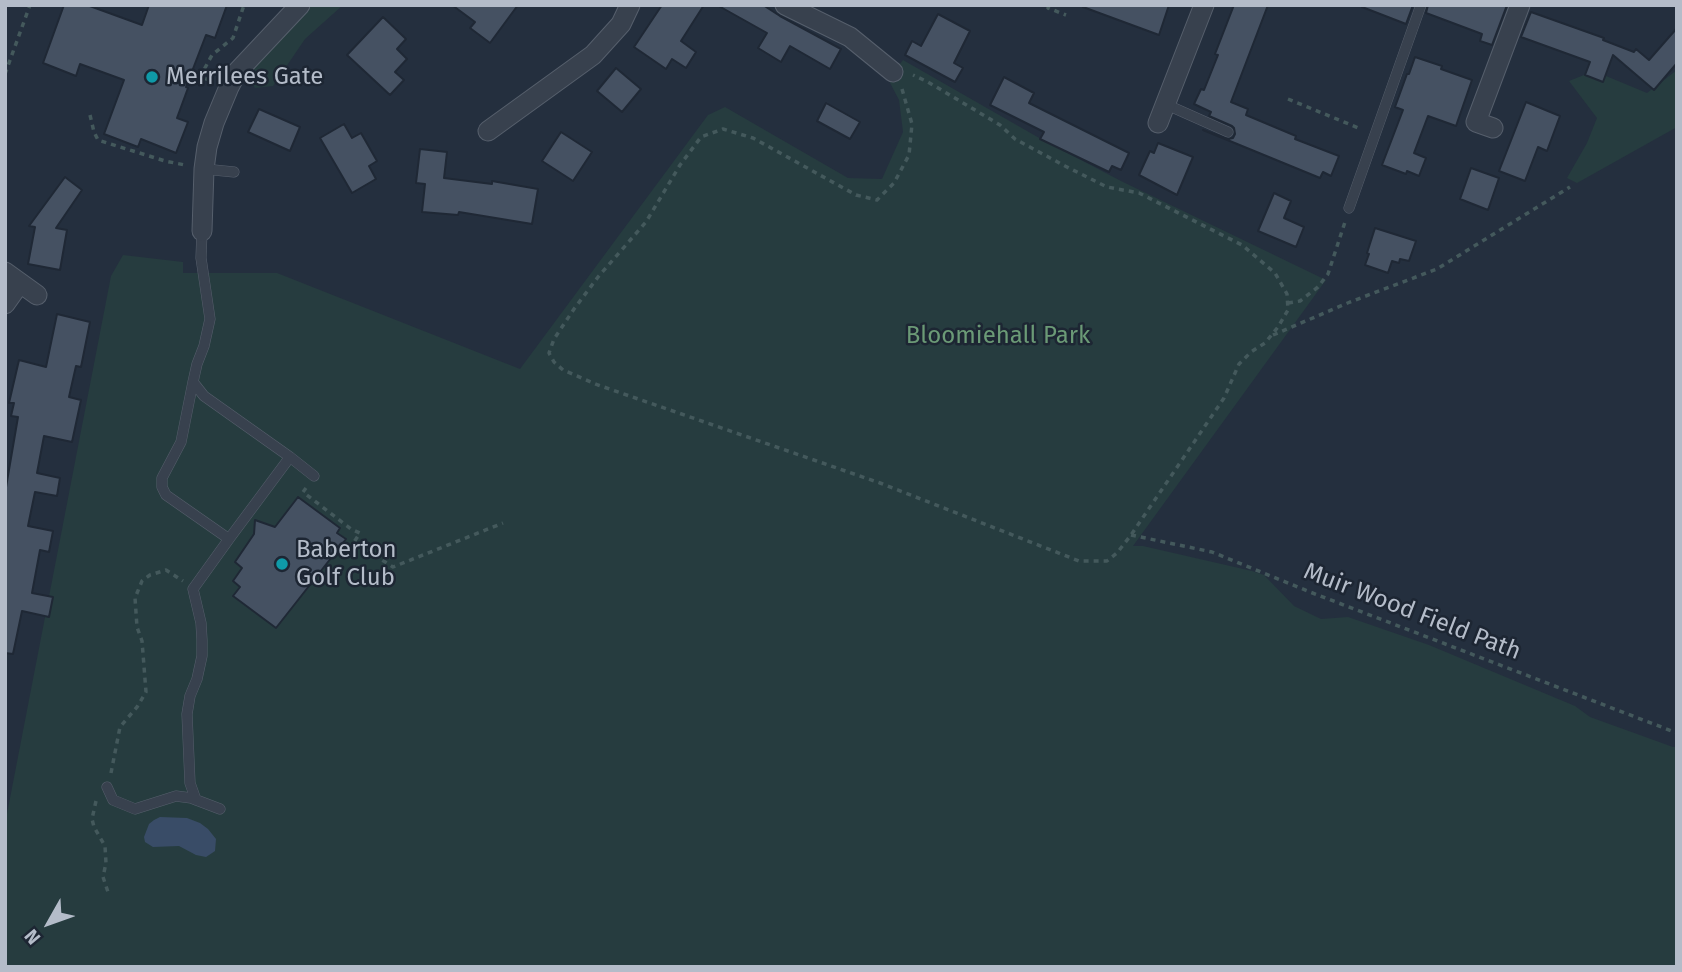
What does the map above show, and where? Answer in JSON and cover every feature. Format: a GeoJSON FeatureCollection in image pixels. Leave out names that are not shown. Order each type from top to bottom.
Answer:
{"type":"FeatureCollection","features":[{"type":"Feature","properties":{"kind":"street"},"geometry":{"type":"LineString","coordinates":[[202,231],[207,147],[229,87],[237,72],[300,5]]}},
{"type":"Feature","properties":{"kind":"street"},"geometry":{"type":"LineString","coordinates":[[488,131],[593,55],[621,24],[630,5]]}},
{"type":"Feature","properties":{"kind":"street"},"geometry":{"type":"LineString","coordinates":[[785,5],[850,37],[895,76]]}},
{"type":"Feature","properties":{"kind":"street"},"geometry":{"type":"LineString","coordinates":[[1158,124],[1204,5]]}},
{"type":"Feature","properties":{"kind":"street"},"geometry":{"type":"LineString","coordinates":[[1493,128],[1476,122],[1520,5]]}},
{"type":"Feature","properties":{"kind":"street"},"geometry":{"type":"LineString","coordinates":[[5,304],[13,278],[37,295]]}},
{"type":"Feature","properties":{"kind":"lane"},"geometry":{"type":"LineString","coordinates":[[1349,208],[1422,5]]}},
{"type":"Feature","properties":{"kind":"lane"},"geometry":{"type":"LineString","coordinates":[[1165,104],[1228,132]]}},
{"type":"Feature","properties":{"kind":"lane"},"geometry":{"type":"LineString","coordinates":[[204,169],[234,172]]}},
{"type":"Feature","properties":{"kind":"lane"},"geometry":{"type":"LineString","coordinates":[[202,231],[201,258],[210,320],[193,382],[181,442],[162,478],[162,487],[166,495],[229,539]]}},
{"type":"Feature","properties":{"kind":"lane"},"geometry":{"type":"LineString","coordinates":[[193,382],[204,396],[314,476]]}},
{"type":"Feature","properties":{"kind":"lane"},"geometry":{"type":"LineString","coordinates":[[196,800],[190,783],[187,714],[202,656],[202,640],[193,589],[289,457]]}},
{"type":"Feature","properties":{"kind":"lane"},"geometry":{"type":"LineString","coordinates":[[107,787],[113,800],[135,809],[176,796],[190,783]]}},
{"type":"Feature","properties":{"kind":"lane"},"geometry":{"type":"LineString","coordinates":[[176,796],[220,809]]}},
{"type":"Feature","properties":{"kind":"path"},"geometry":{"type":"LineString","coordinates":[[5,74],[30,5]]}},
{"type":"Feature","properties":{"kind":"path"},"geometry":{"type":"LineString","coordinates":[[200,77],[212,55],[233,38],[244,5]]}},
{"type":"Feature","properties":{"kind":"path"},"geometry":{"type":"LineString","coordinates":[[1049,5],[1048,8],[1066,15]]}},
{"type":"Feature","properties":{"kind":"path"},"geometry":{"type":"LineString","coordinates":[[912,74],[1000,125],[1015,139],[1065,166],[1107,187],[1139,192],[1242,245],[1275,273],[1287,294],[1288,303],[1288,310],[1278,327],[1239,364],[1224,398],[1131,535],[1107,561],[1079,561],[880,483],[598,385],[563,370],[549,353],[554,339],[574,309],[646,222],[680,165],[701,137],[723,129],[753,138],[856,195],[877,200],[894,183],[909,155],[912,124],[904,93],[895,76],[912,74]]}},
{"type":"Feature","properties":{"kind":"path"},"geometry":{"type":"LineString","coordinates":[[1288,99],[1376,135]]}},
{"type":"Feature","properties":{"kind":"path"},"geometry":{"type":"LineString","coordinates":[[90,115],[98,140],[165,161],[204,169]]}},
{"type":"Feature","properties":{"kind":"path"},"geometry":{"type":"LineString","coordinates":[[1271,336],[1437,269],[1570,187]]}},
{"type":"Feature","properties":{"kind":"path"},"geometry":{"type":"LineString","coordinates":[[1288,303],[1300,301],[1318,287],[1328,274],[1349,208]]}},
{"type":"Feature","properties":{"kind":"path"},"geometry":{"type":"LineString","coordinates":[[314,476],[303,492],[360,533],[354,542],[393,567],[503,523]]}},
{"type":"Feature","properties":{"kind":"path","name":"Muir Wood Field Path"},"geometry":{"type":"LineString","coordinates":[[1131,535],[1212,552],[1677,733]]}},
{"type":"Feature","properties":{"kind":"path"},"geometry":{"type":"LineString","coordinates":[[109,895],[103,877],[105,846],[92,819],[97,798],[107,787],[120,727],[146,692],[135,598],[142,581],[150,575],[166,570],[193,589]]}},
{"type":"Feature","properties":{"kind":"green space"},"geometry":{"type":"Polygon","coordinates":[[[290,5],[343,5],[305,39],[273,86],[255,88],[238,66],[290,5]]]}},
{"type":"Feature","properties":{"kind":"green space","name":"Bloomiehall Park"},"geometry":{"type":"Polygon","coordinates":[[[903,60],[1041,139],[1121,181],[1326,280],[1133,546],[1143,546],[1264,575],[1294,606],[1321,619],[1348,617],[1429,645],[1575,706],[1590,717],[1677,747],[1677,967],[5,967],[5,824],[111,276],[123,255],[183,262],[183,273],[277,273],[520,369],[708,115],[725,107],[848,178],[882,179],[903,132],[899,100],[888,79],[903,60]]]}},
{"type":"Feature","properties":{"kind":"green space"},"geometry":{"type":"Polygon","coordinates":[[[1677,70],[1677,127],[1577,183],[1567,178],[1587,143],[1597,118],[1569,81],[1594,71],[1647,93],[1677,70]]]}},
{"type":"Feature","properties":{"kind":"water"},"geometry":{"type":"Polygon","coordinates":[[[160,817],[187,818],[200,823],[216,839],[215,851],[206,857],[179,846],[153,847],[145,842],[144,837],[149,824],[160,817]]]}},
{"type":"Feature","properties":{"kind":"building","name":"Merrilees Gate"},"geometry":{"type":"Polygon","coordinates":[[[64,5],[87,5],[142,25],[149,5],[227,5],[215,38],[206,35],[186,87],[188,88],[177,118],[188,122],[176,153],[141,139],[138,147],[104,134],[124,80],[80,64],[76,76],[43,63],[64,5]]]}},
{"type":"Feature","properties":{"kind":"building"},"geometry":{"type":"Polygon","coordinates":[[[452,5],[518,5],[490,43],[470,28],[475,22],[452,5]]]}},
{"type":"Feature","properties":{"kind":"building"},"geometry":{"type":"Polygon","coordinates":[[[662,5],[704,5],[681,41],[696,52],[686,68],[672,59],[666,69],[634,47],[662,5]]]}},
{"type":"Feature","properties":{"kind":"building"},"geometry":{"type":"Polygon","coordinates":[[[717,5],[763,5],[841,49],[830,69],[790,46],[781,62],[758,48],[767,33],[717,5]]]}},
{"type":"Feature","properties":{"kind":"building"},"geometry":{"type":"Polygon","coordinates":[[[1083,5],[1169,5],[1159,35],[1083,5]]]}},
{"type":"Feature","properties":{"kind":"building"},"geometry":{"type":"Polygon","coordinates":[[[1234,5],[1268,5],[1231,102],[1248,109],[1246,115],[1296,136],[1295,139],[1339,156],[1331,176],[1323,172],[1320,178],[1203,130],[1228,139],[1235,134],[1232,126],[1209,116],[1211,112],[1194,104],[1201,89],[1204,90],[1234,5]]]}},
{"type":"Feature","properties":{"kind":"building"},"geometry":{"type":"Polygon","coordinates":[[[1362,5],[1413,5],[1406,24],[1362,5]]]}},
{"type":"Feature","properties":{"kind":"building"},"geometry":{"type":"Polygon","coordinates":[[[1428,5],[1507,5],[1492,45],[1480,41],[1482,34],[1426,13],[1428,5]]]}},
{"type":"Feature","properties":{"kind":"building"},"geometry":{"type":"Polygon","coordinates":[[[1531,12],[1604,38],[1603,40],[1634,52],[1636,49],[1649,60],[1677,28],[1677,63],[1654,90],[1613,55],[1603,82],[1585,75],[1590,62],[1521,37],[1531,12]]]}},
{"type":"Feature","properties":{"kind":"building"},"geometry":{"type":"Polygon","coordinates":[[[938,14],[970,31],[954,63],[963,68],[955,82],[905,55],[912,41],[921,46],[938,14]]]}},
{"type":"Feature","properties":{"kind":"building"},"geometry":{"type":"Polygon","coordinates":[[[383,17],[406,39],[397,49],[407,59],[395,72],[404,80],[390,95],[347,55],[383,17]]]}},
{"type":"Feature","properties":{"kind":"building"},"geometry":{"type":"Polygon","coordinates":[[[1415,57],[1472,80],[1456,126],[1428,116],[1414,153],[1426,158],[1419,176],[1382,165],[1403,110],[1395,107],[1415,57]]]}},
{"type":"Feature","properties":{"kind":"building"},"geometry":{"type":"Polygon","coordinates":[[[616,68],[641,89],[622,112],[597,91],[616,68]]]}},
{"type":"Feature","properties":{"kind":"building"},"geometry":{"type":"Polygon","coordinates":[[[1004,77],[1034,93],[1029,103],[1129,153],[1121,170],[1112,166],[1109,172],[1040,139],[1044,132],[990,105],[1004,77]]]}},
{"type":"Feature","properties":{"kind":"building"},"geometry":{"type":"Polygon","coordinates":[[[1526,102],[1560,116],[1547,151],[1538,147],[1525,181],[1499,171],[1526,102]]]}},
{"type":"Feature","properties":{"kind":"building"},"geometry":{"type":"Polygon","coordinates":[[[826,103],[860,122],[850,139],[817,121],[826,103]]]}},
{"type":"Feature","properties":{"kind":"building"},"geometry":{"type":"Polygon","coordinates":[[[259,109],[300,127],[290,151],[248,132],[259,109]]]}},
{"type":"Feature","properties":{"kind":"building"},"geometry":{"type":"Polygon","coordinates":[[[344,124],[352,138],[361,133],[377,161],[369,166],[376,179],[352,193],[320,138],[344,124]]]}},
{"type":"Feature","properties":{"kind":"building"},"geometry":{"type":"Polygon","coordinates":[[[561,132],[592,152],[573,181],[542,161],[561,132]]]}},
{"type":"Feature","properties":{"kind":"building"},"geometry":{"type":"Polygon","coordinates":[[[1158,143],[1193,157],[1177,195],[1139,175],[1150,151],[1154,153],[1158,143]]]}},
{"type":"Feature","properties":{"kind":"building"},"geometry":{"type":"Polygon","coordinates":[[[420,149],[447,152],[444,178],[492,184],[492,181],[538,189],[532,224],[459,212],[458,215],[422,212],[425,184],[416,183],[420,149]]]}},
{"type":"Feature","properties":{"kind":"building"},"geometry":{"type":"Polygon","coordinates":[[[1471,168],[1499,178],[1488,210],[1460,199],[1471,168]]]}},
{"type":"Feature","properties":{"kind":"building"},"geometry":{"type":"Polygon","coordinates":[[[65,177],[82,190],[56,228],[67,230],[60,270],[28,264],[35,227],[29,226],[65,177]]]}},
{"type":"Feature","properties":{"kind":"building"},"geometry":{"type":"Polygon","coordinates":[[[1274,193],[1291,201],[1284,218],[1304,227],[1296,247],[1258,231],[1274,193]]]}},
{"type":"Feature","properties":{"kind":"building"},"geometry":{"type":"Polygon","coordinates":[[[1375,228],[1416,241],[1409,261],[1392,261],[1388,273],[1365,265],[1375,228]]]}},
{"type":"Feature","properties":{"kind":"building"},"geometry":{"type":"Polygon","coordinates":[[[57,314],[90,322],[81,367],[76,366],[69,397],[81,400],[72,442],[44,436],[37,473],[60,478],[57,496],[35,492],[28,526],[53,531],[49,552],[40,550],[32,593],[53,597],[49,617],[22,611],[13,654],[5,653],[5,493],[18,417],[11,416],[14,403],[9,403],[19,360],[46,367],[57,314]]]}},
{"type":"Feature","properties":{"kind":"building","name":"Baberton Golf Club"},"geometry":{"type":"Polygon","coordinates":[[[298,497],[340,528],[337,533],[346,539],[276,628],[233,596],[240,587],[233,581],[242,568],[235,562],[254,534],[255,520],[275,527],[298,497]]]}},
{"type":"Feature","properties":{"kind":"place","name":"Merrilees Gate"},"geometry":{"type":"Point","coordinates":[152,77]}},
{"type":"Feature","properties":{"kind":"place","name":"Baberton Golf Club"},"geometry":{"type":"Point","coordinates":[282,564]}}]}
